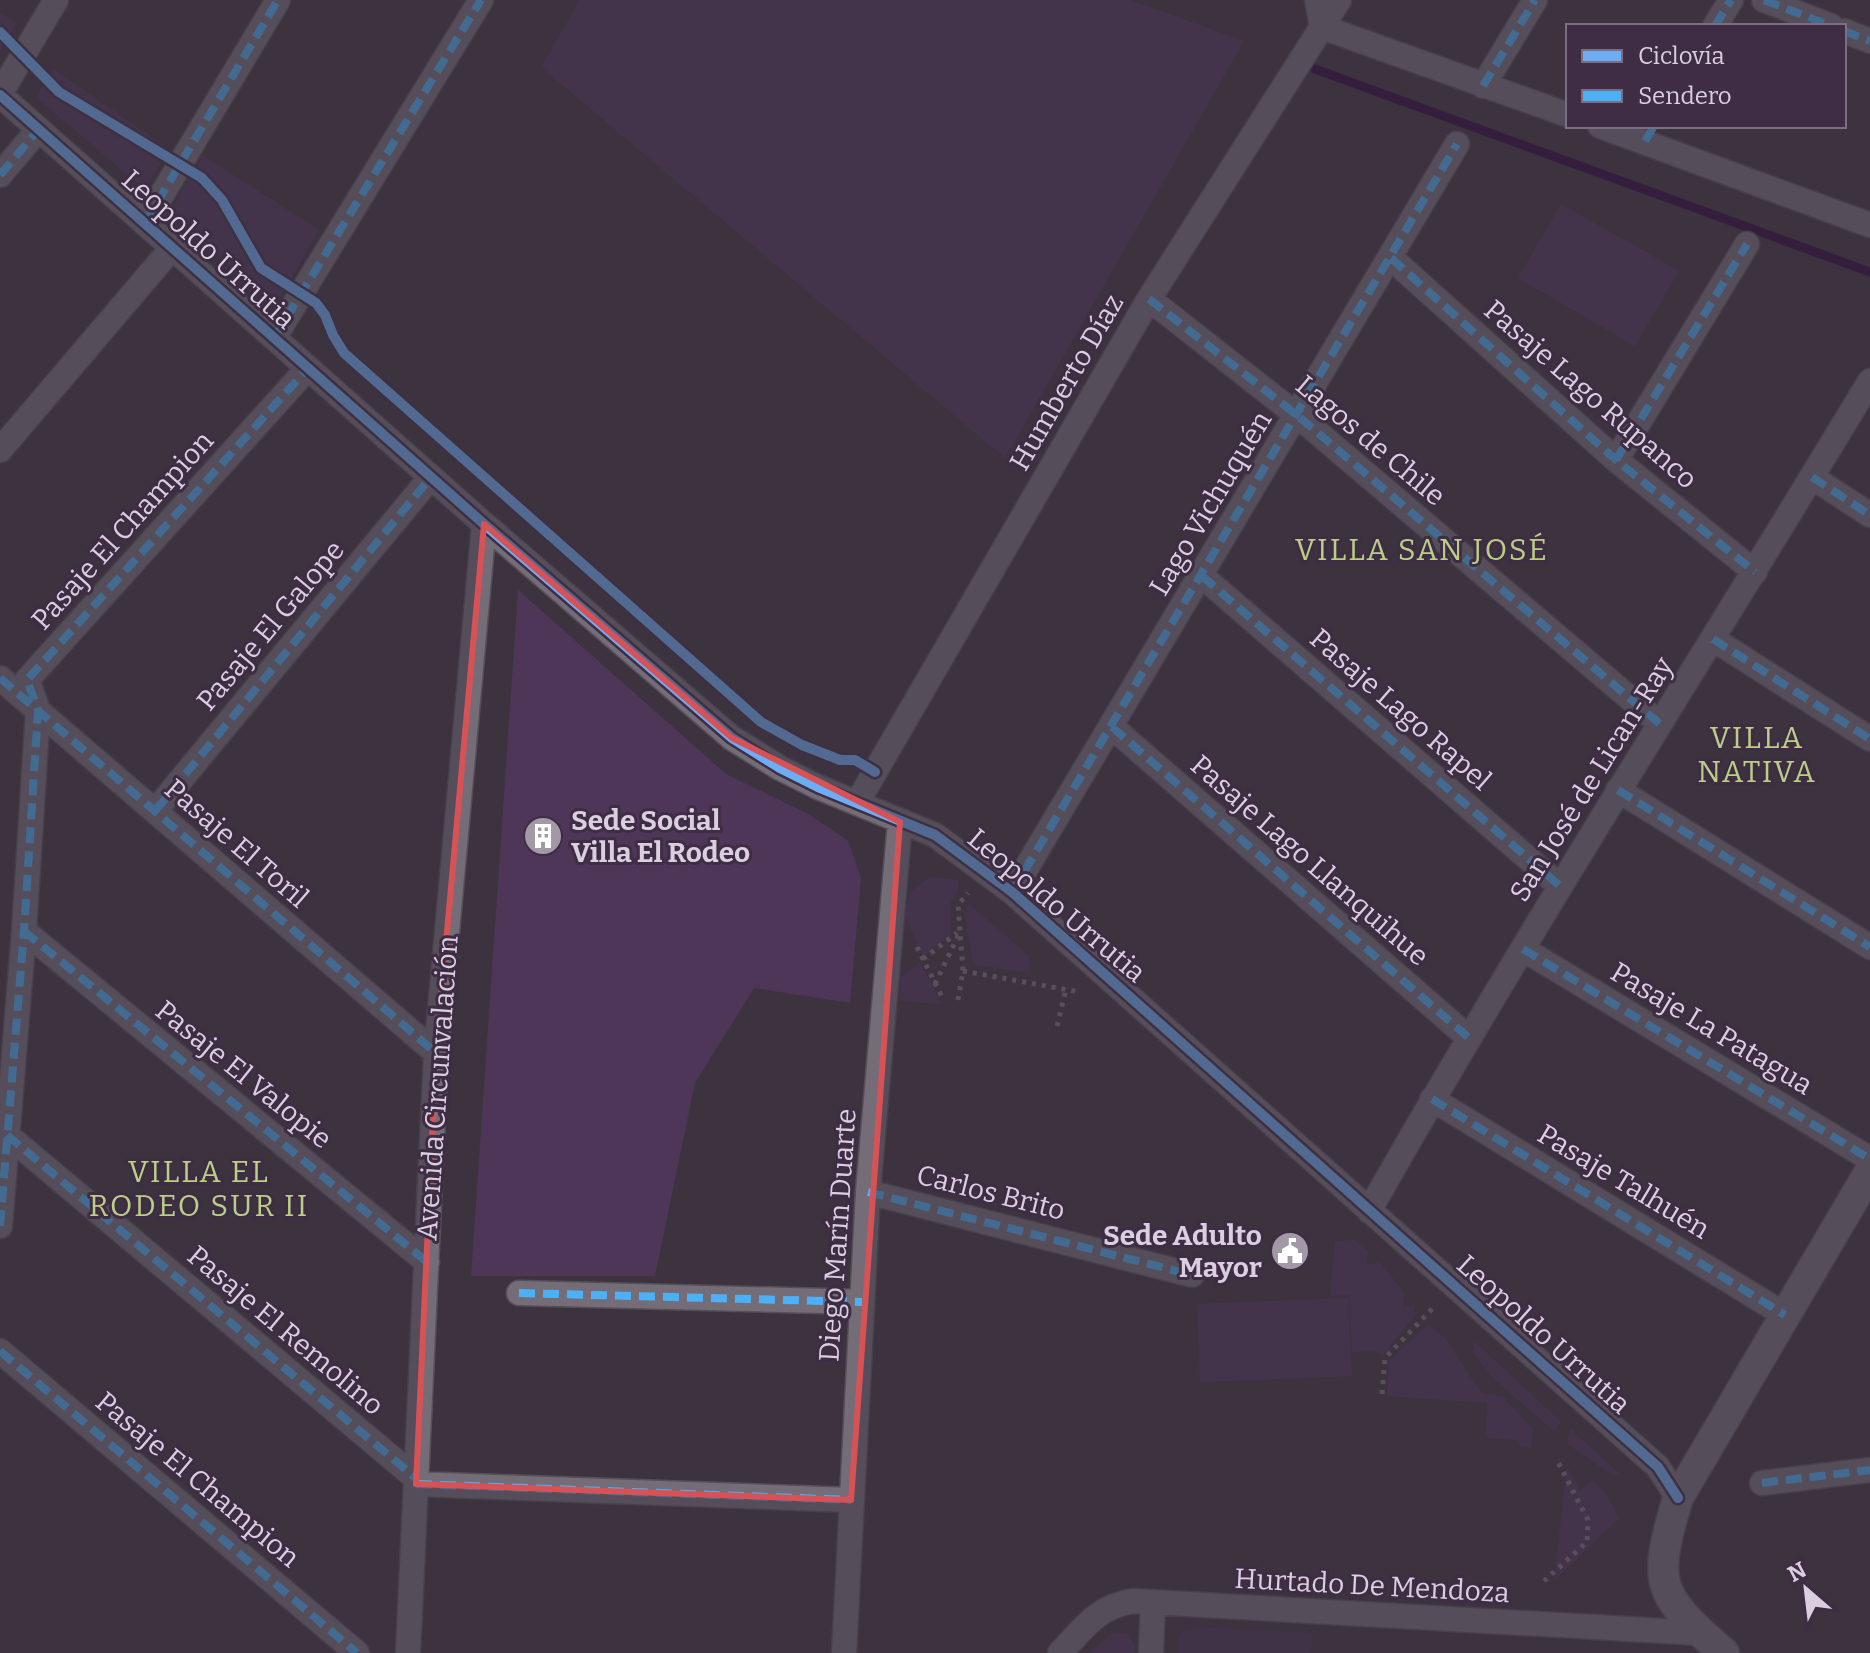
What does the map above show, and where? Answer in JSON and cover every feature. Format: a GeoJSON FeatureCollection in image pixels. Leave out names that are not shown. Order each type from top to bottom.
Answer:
{"type":"FeatureCollection","features":[{"type":"Feature","properties":{"kind":"street"},"geometry":{"type":"LineString","coordinates":[[0,94],[56,0]]}},
{"type":"Feature","properties":{"kind":"street"},"geometry":{"type":"LineString","coordinates":[[145,223],[278,0]]}},
{"type":"Feature","properties":{"kind":"street"},"geometry":{"type":"LineString","coordinates":[[274,338],[481,0]]}},
{"type":"Feature","properties":{"kind":"street"},"geometry":{"type":"LineString","coordinates":[[1317,0],[1322,27],[1566,114]]}},
{"type":"Feature","properties":{"kind":"street","name":"Humberto Díaz"},"geometry":{"type":"LineString","coordinates":[[857,803],[1149,299],[1339,0]]}},
{"type":"Feature","properties":{"kind":"street"},"geometry":{"type":"LineString","coordinates":[[1483,86],[1535,0]]}},
{"type":"Feature","properties":{"kind":"street"},"geometry":{"type":"LineString","coordinates":[[1716,24],[1731,0]]}},
{"type":"Feature","properties":{"kind":"street"},"geometry":{"type":"LineString","coordinates":[[1764,0],[1826,24]]}},
{"type":"Feature","properties":{"kind":"street"},"geometry":{"type":"LineString","coordinates":[[1846,32],[1870,41]]}},
{"type":"Feature","properties":{"kind":"street","name":"Leopoldo Urrutia"},"geometry":{"type":"LineString","coordinates":[[0,94],[484,524],[732,738],[780,768],[935,835],[1012,892],[1658,1467],[1678,1498]]}},
{"type":"Feature","properties":{"kind":"street"},"geometry":{"type":"LineString","coordinates":[[1612,128],[1650,134],[1870,225]]}},
{"type":"Feature","properties":{"kind":"street"},"geometry":{"type":"LineString","coordinates":[[0,175],[39,129]]}},
{"type":"Feature","properties":{"kind":"street","name":"Lago Vichuquén"},"geometry":{"type":"LineString","coordinates":[[1012,892],[1298,416],[1457,144]]}},
{"type":"Feature","properties":{"kind":"street"},"geometry":{"type":"LineString","coordinates":[[1616,460],[1747,244]]}},
{"type":"Feature","properties":{"kind":"street"},"geometry":{"type":"LineString","coordinates":[[0,450],[172,248]]}},
{"type":"Feature","properties":{"kind":"street","name":"Pasaje Lago Rupanco"},"geometry":{"type":"LineString","coordinates":[[1391,258],[1616,460],[1755,572]]}},
{"type":"Feature","properties":{"kind":"street","name":"Lagos de Chile"},"geometry":{"type":"LineString","coordinates":[[1149,299],[1298,416],[1660,724]]}},
{"type":"Feature","properties":{"kind":"street","name":"Pasaje El Champion"},"geometry":{"type":"LineString","coordinates":[[0,1226],[38,710],[27,680],[308,368]]}},
{"type":"Feature","properties":{"kind":"street","name":"San José de Lican-Ray"},"geometry":{"type":"LineString","coordinates":[[1369,1211],[1432,1099],[1560,886],[1870,381]]}},
{"type":"Feature","properties":{"kind":"street","name":"Pasaje El Galope"},"geometry":{"type":"LineString","coordinates":[[155,811],[431,477]]}},
{"type":"Feature","properties":{"kind":"street"},"geometry":{"type":"LineString","coordinates":[[1812,477],[1870,515]]}},
{"type":"Feature","properties":{"kind":"street","name":"Avenida Circunvalación"},"geometry":{"type":"LineString","coordinates":[[408,1653],[436,1053],[484,524]]}},
{"type":"Feature","properties":{"kind":"street","name":"Pasaje Lago Rapel"},"geometry":{"type":"LineString","coordinates":[[1202,576],[1560,886]]}},
{"type":"Feature","properties":{"kind":"street"},"geometry":{"type":"LineString","coordinates":[[1713,639],[1870,739]]}},
{"type":"Feature","properties":{"kind":"street","name":"Pasaje El Toril"},"geometry":{"type":"LineString","coordinates":[[0,678],[436,1053]]}},
{"type":"Feature","properties":{"kind":"street","name":"Pasaje Lago Llanquihue"},"geometry":{"type":"LineString","coordinates":[[1112,727],[1469,1038]]}},
{"type":"Feature","properties":{"kind":"street"},"geometry":{"type":"LineString","coordinates":[[1618,790],[1870,947]]}},
{"type":"Feature","properties":{"kind":"street","name":"Diego Marín Duarte"},"geometry":{"type":"LineString","coordinates":[[844,1653],[868,1192],[900,822]]}},
{"type":"Feature","properties":{"kind":"street","name":"Pasaje El Valopie"},"geometry":{"type":"LineString","coordinates":[[24,931],[427,1262]]}},
{"type":"Feature","properties":{"kind":"street","name":"Pasaje La Patagua"},"geometry":{"type":"LineString","coordinates":[[1523,949],[1870,1159]]}},
{"type":"Feature","properties":{"kind":"street","name":"Pasaje Talhuén"},"geometry":{"type":"LineString","coordinates":[[1432,1099],[1785,1315]]}},
{"type":"Feature","properties":{"kind":"street","name":"Pasaje El Remolino"},"geometry":{"type":"LineString","coordinates":[[7,1135],[416,1482]]}},
{"type":"Feature","properties":{"kind":"street"},"geometry":{"type":"LineString","coordinates":[[1724,1653],[1677,1610],[1665,1587],[1662,1567],[1664,1543],[1678,1498],[1870,1171]]}},
{"type":"Feature","properties":{"kind":"street","name":"Carlos Brito"},"geometry":{"type":"LineString","coordinates":[[868,1192],[1192,1275]]}},
{"type":"Feature","properties":{"kind":"street"},"geometry":{"type":"LineString","coordinates":[[519,1293],[862,1302]]}},
{"type":"Feature","properties":{"kind":"street","name":"Pasaje El Champion"},"geometry":{"type":"LineString","coordinates":[[0,1351],[357,1653]]}},
{"type":"Feature","properties":{"kind":"street"},"geometry":{"type":"LineString","coordinates":[[1762,1483],[1870,1470]]}},
{"type":"Feature","properties":{"kind":"street"},"geometry":{"type":"LineString","coordinates":[[416,1482],[851,1500]]}},
{"type":"Feature","properties":{"kind":"street"},"geometry":{"type":"LineString","coordinates":[[1151,1653],[1153,1602]]}},
{"type":"Feature","properties":{"kind":"street","name":"Hurtado De Mendoza"},"geometry":{"type":"LineString","coordinates":[[1060,1653],[1094,1617],[1115,1604],[1153,1602],[1700,1633]]}},
{"type":"Feature","properties":{"kind":"path"},"geometry":{"type":"LineString","coordinates":[[958,1000],[963,971],[958,905],[972,888]]}},
{"type":"Feature","properties":{"kind":"path"},"geometry":{"type":"LineString","coordinates":[[923,959],[960,931]]}},
{"type":"Feature","properties":{"kind":"path"},"geometry":{"type":"LineString","coordinates":[[935,984],[960,931]]}},
{"type":"Feature","properties":{"kind":"path"},"geometry":{"type":"LineString","coordinates":[[911,936],[943,999]]}},
{"type":"Feature","properties":{"kind":"path"},"geometry":{"type":"LineString","coordinates":[[963,971],[1089,993]]}},
{"type":"Feature","properties":{"kind":"path"},"geometry":{"type":"LineString","coordinates":[[1057,1026],[1066,989]]}},
{"type":"Feature","properties":{"kind":"path"},"geometry":{"type":"LineString","coordinates":[[1382,1394],[1385,1358],[1433,1308]]}},
{"type":"Feature","properties":{"kind":"path"},"geometry":{"type":"LineString","coordinates":[[1544,1581],[1587,1542],[1588,1520],[1557,1460]]}},
{"type":"Feature","properties":{"kind":"highlighted area"},"geometry":{"type":"Polygon","coordinates":[[[484,524],[732,738],[900,822],[851,1500],[416,1484],[436,1053],[484,524]]]}},
{"type":"Feature","properties":{"kind":"shaded area"},"geometry":{"type":"Polygon","coordinates":[[[580,0],[1130,0],[1244,41],[1005,458],[541,67],[580,0]]]}},
{"type":"Feature","properties":{"kind":"shaded area"},"geometry":{"type":"Polygon","coordinates":[[[0,13],[17,23],[0,51],[0,13]]]}},
{"type":"Feature","properties":{"kind":"shaded area"},"geometry":{"type":"Polygon","coordinates":[[[53,69],[169,149],[145,190],[36,97],[53,69]]]}},
{"type":"Feature","properties":{"kind":"shaded area"},"geometry":{"type":"Polygon","coordinates":[[[202,155],[319,230],[275,306],[170,211],[202,155]]]}},
{"type":"Feature","properties":{"kind":"shaded area"},"geometry":{"type":"Polygon","coordinates":[[[1561,204],[1679,271],[1635,346],[1518,278],[1561,204]]]}},
{"type":"Feature","properties":{"kind":"shaded area"},"geometry":{"type":"Polygon","coordinates":[[[518,590],[726,774],[810,815],[848,841],[861,877],[850,1003],[754,988],[695,1083],[655,1276],[471,1276],[518,590]]]}},
{"type":"Feature","properties":{"kind":"shaded area"},"geometry":{"type":"Polygon","coordinates":[[[931,877],[958,880],[958,893],[951,900],[951,934],[924,956],[905,916],[910,892],[931,877]]]}},
{"type":"Feature","properties":{"kind":"shaded area"},"geometry":{"type":"Polygon","coordinates":[[[969,904],[1029,956],[1029,973],[973,964],[965,917],[969,904]]]}},
{"type":"Feature","properties":{"kind":"shaded area"},"geometry":{"type":"Polygon","coordinates":[[[920,962],[941,1004],[900,1001],[901,977],[920,962]]]}},
{"type":"Feature","properties":{"kind":"shaded area"},"geometry":{"type":"Polygon","coordinates":[[[1354,1240],[1368,1252],[1367,1264],[1380,1263],[1404,1292],[1403,1307],[1415,1306],[1415,1315],[1383,1355],[1372,1351],[1352,1352],[1349,1295],[1330,1296],[1335,1241],[1354,1240]]]}},
{"type":"Feature","properties":{"kind":"shaded area"},"geometry":{"type":"Polygon","coordinates":[[[1348,1298],[1352,1376],[1200,1382],[1197,1304],[1348,1298]]]}},
{"type":"Feature","properties":{"kind":"shaded area"},"geometry":{"type":"Polygon","coordinates":[[[1428,1325],[1445,1338],[1481,1393],[1503,1397],[1533,1430],[1531,1448],[1521,1447],[1516,1440],[1486,1438],[1487,1403],[1387,1396],[1389,1361],[1428,1325]]]}},
{"type":"Feature","properties":{"kind":"shaded area"},"geometry":{"type":"Polygon","coordinates":[[[1474,1341],[1561,1422],[1554,1431],[1493,1378],[1473,1352],[1474,1341]]]}},
{"type":"Feature","properties":{"kind":"shaded area"},"geometry":{"type":"Polygon","coordinates":[[[1570,1429],[1619,1473],[1614,1476],[1567,1444],[1570,1429]]]}},
{"type":"Feature","properties":{"kind":"shaded area"},"geometry":{"type":"Polygon","coordinates":[[[1567,1467],[1580,1490],[1592,1480],[1605,1493],[1619,1518],[1554,1580],[1567,1467]]]}},
{"type":"Feature","properties":{"kind":"shaded area"},"geometry":{"type":"Polygon","coordinates":[[[1197,1627],[1312,1633],[1311,1653],[1177,1653],[1178,1638],[1182,1632],[1197,1627]]]}},
{"type":"Feature","properties":{"kind":"shaded area"},"geometry":{"type":"Polygon","coordinates":[[[1113,1632],[1127,1634],[1135,1646],[1134,1653],[1090,1653],[1113,1632]]]}},
{"type":"Feature","properties":{"kind":"waterway"},"geometry":{"type":"LineString","coordinates":[[1315,69],[1870,272]]}},
{"type":"Feature","properties":{"kind":"marked path"},"geometry":{"type":"LineString","coordinates":[[145,223],[278,0]]}},
{"type":"Feature","properties":{"kind":"marked path"},"geometry":{"type":"LineString","coordinates":[[274,338],[481,0]]}},
{"type":"Feature","properties":{"kind":"marked path"},"geometry":{"type":"LineString","coordinates":[[1483,86],[1535,0]]}},
{"type":"Feature","properties":{"kind":"marked path"},"geometry":{"type":"LineString","coordinates":[[1716,24],[1731,0]]}},
{"type":"Feature","properties":{"kind":"marked path"},"geometry":{"type":"LineString","coordinates":[[1764,0],[1826,24]]}},
{"type":"Feature","properties":{"kind":"marked path"},"geometry":{"type":"LineString","coordinates":[[1846,32],[1870,41]]}},
{"type":"Feature","properties":{"kind":"marked path"},"geometry":{"type":"LineString","coordinates":[[1645,141],[1653,128]]}},
{"type":"Feature","properties":{"kind":"marked path"},"geometry":{"type":"LineString","coordinates":[[0,175],[39,129]]}},
{"type":"Feature","properties":{"kind":"marked path"},"geometry":{"type":"LineString","coordinates":[[1012,892],[1457,144]]}},
{"type":"Feature","properties":{"kind":"marked path"},"geometry":{"type":"LineString","coordinates":[[1616,460],[1747,244]]}},
{"type":"Feature","properties":{"kind":"marked path"},"geometry":{"type":"LineString","coordinates":[[1391,258],[1616,460],[1755,572]]}},
{"type":"Feature","properties":{"kind":"marked path"},"geometry":{"type":"LineString","coordinates":[[1149,299],[1298,416],[1660,724]]}},
{"type":"Feature","properties":{"kind":"marked path"},"geometry":{"type":"LineString","coordinates":[[0,1226],[38,710],[27,680],[308,368]]}},
{"type":"Feature","properties":{"kind":"marked path"},"geometry":{"type":"LineString","coordinates":[[155,811],[431,477]]}},
{"type":"Feature","properties":{"kind":"marked path"},"geometry":{"type":"LineString","coordinates":[[1812,477],[1870,515]]}},
{"type":"Feature","properties":{"kind":"marked path"},"geometry":{"type":"LineString","coordinates":[[1202,576],[1560,886]]}},
{"type":"Feature","properties":{"kind":"marked path"},"geometry":{"type":"LineString","coordinates":[[1713,639],[1870,739]]}},
{"type":"Feature","properties":{"kind":"marked path"},"geometry":{"type":"LineString","coordinates":[[0,678],[436,1053]]}},
{"type":"Feature","properties":{"kind":"marked path"},"geometry":{"type":"LineString","coordinates":[[1112,727],[1469,1038]]}},
{"type":"Feature","properties":{"kind":"marked path"},"geometry":{"type":"LineString","coordinates":[[1618,790],[1870,947]]}},
{"type":"Feature","properties":{"kind":"marked path"},"geometry":{"type":"LineString","coordinates":[[24,931],[427,1262]]}},
{"type":"Feature","properties":{"kind":"marked path"},"geometry":{"type":"LineString","coordinates":[[1523,949],[1870,1159]]}},
{"type":"Feature","properties":{"kind":"marked path"},"geometry":{"type":"LineString","coordinates":[[1432,1099],[1785,1315]]}},
{"type":"Feature","properties":{"kind":"marked path"},"geometry":{"type":"LineString","coordinates":[[7,1135],[417,1479]]}},
{"type":"Feature","properties":{"kind":"marked path"},"geometry":{"type":"LineString","coordinates":[[868,1192],[1192,1275]]}},
{"type":"Feature","properties":{"kind":"marked path"},"geometry":{"type":"LineString","coordinates":[[519,1293],[862,1302]]}},
{"type":"Feature","properties":{"kind":"marked path"},"geometry":{"type":"LineString","coordinates":[[0,1351],[357,1653]]}},
{"type":"Feature","properties":{"kind":"marked path"},"geometry":{"type":"LineString","coordinates":[[1762,1483],[1870,1470]]}},
{"type":"Feature","properties":{"kind":"marked path"},"geometry":{"type":"LineString","coordinates":[[416,1484],[851,1500]]}},
{"type":"Feature","properties":{"kind":"cycle path"},"geometry":{"type":"LineString","coordinates":[[0,32],[59,92],[202,178],[222,200],[261,268],[316,303],[344,353],[761,722],[802,745],[840,760],[855,760],[875,772]]}},
{"type":"Feature","properties":{"kind":"cycle path"},"geometry":{"type":"LineString","coordinates":[[0,95],[484,524],[732,738],[818,787],[935,835],[1012,892],[1658,1467],[1678,1498]]}},
{"type":"Feature","properties":{"kind":"place","name":"Sede Social Villa El Rodeo"},"geometry":{"type":"Point","coordinates":[543,836]}},
{"type":"Feature","properties":{"kind":"place","name":"Sede Adulto Mayor"},"geometry":{"type":"Point","coordinates":[1290,1251]}},
{"type":"Feature","properties":{"kind":"district","name":"VILLA SAN JOSÉ"},"geometry":{"type":"Point","coordinates":[1422,550]}},
{"type":"Feature","properties":{"kind":"district","name":"VILLA NATIVA"},"geometry":{"type":"Point","coordinates":[1757,755]}},
{"type":"Feature","properties":{"kind":"district","name":"VILLA EL RODEO SUR II"},"geometry":{"type":"Point","coordinates":[199,1189]}}]}
